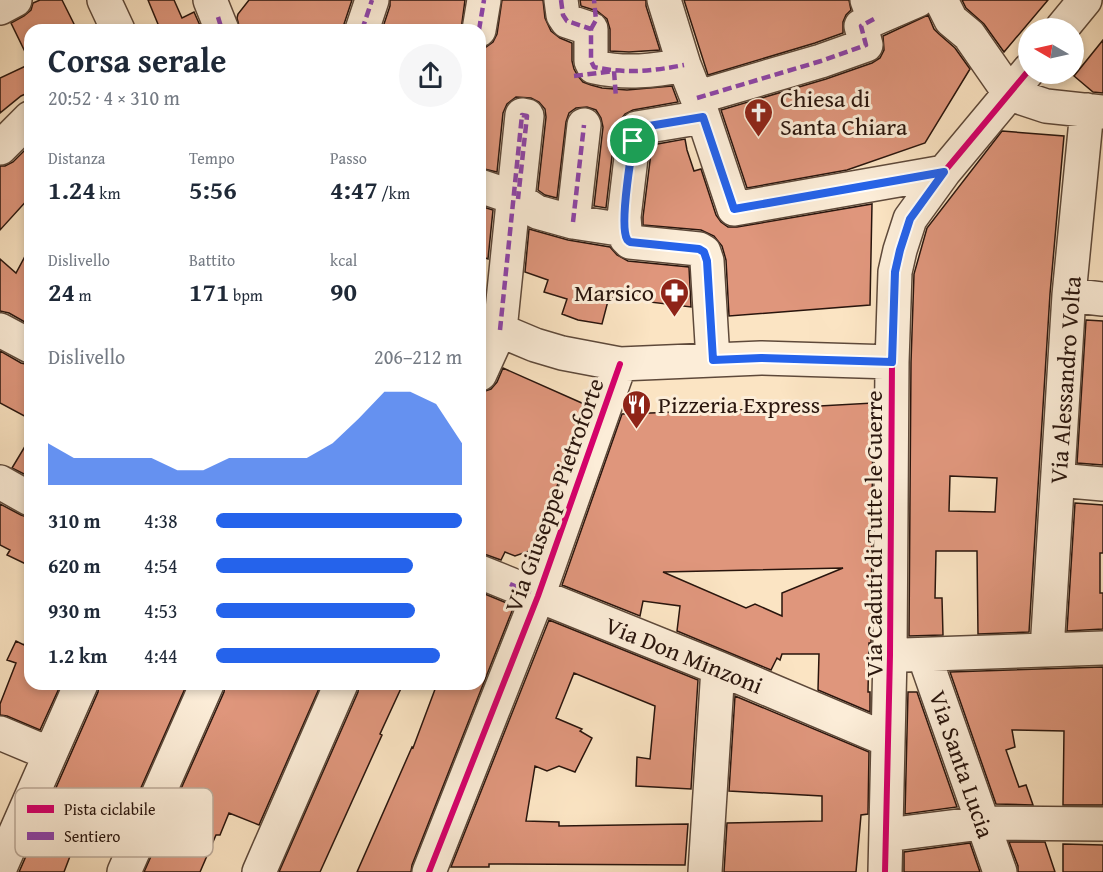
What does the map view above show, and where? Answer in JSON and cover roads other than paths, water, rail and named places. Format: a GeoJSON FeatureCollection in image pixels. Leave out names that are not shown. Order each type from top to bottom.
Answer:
{"type":"FeatureCollection","features":[{"type":"Feature","properties":{"kind":"street"},"geometry":{"type":"LineString","coordinates":[[0,8],[15,0]]}},
{"type":"Feature","properties":{"kind":"street"},"geometry":{"type":"LineString","coordinates":[[364,24],[372,0]]}},
{"type":"Feature","properties":{"kind":"street"},"geometry":{"type":"LineString","coordinates":[[480,24],[484,0]]}},
{"type":"Feature","properties":{"kind":"street"},"geometry":{"type":"LineString","coordinates":[[561,0],[563,15],[567,21],[593,14],[591,61],[594,67],[615,84]]}},
{"type":"Feature","properties":{"kind":"street"},"geometry":{"type":"LineString","coordinates":[[664,0],[684,65],[704,101],[734,209],[944,172]]}},
{"type":"Feature","properties":{"kind":"street"},"geometry":{"type":"LineString","coordinates":[[713,360],[707,261],[704,252],[699,249],[630,242],[626,238],[624,217],[633,141],[637,128],[704,101],[866,45],[861,26],[871,9],[918,0]]}},
{"type":"Feature","properties":{"kind":"street"},"geometry":{"type":"LineString","coordinates":[[941,0],[951,20],[1018,81]]}},
{"type":"Feature","properties":{"kind":"street"},"geometry":{"type":"LineString","coordinates":[[1070,18],[1085,0]]}},
{"type":"Feature","properties":{"kind":"street"},"geometry":{"type":"LineString","coordinates":[[574,76],[615,84],[659,69],[684,65]]}},
{"type":"Feature","properties":{"kind":"street","name":"Via Caduti di Tutte le Guerre"},"geometry":{"type":"LineString","coordinates":[[885,872],[895,272],[910,219],[944,172],[1018,83]]}},
{"type":"Feature","properties":{"kind":"street"},"geometry":{"type":"LineString","coordinates":[[1021,84],[1046,106],[1095,111]]}},
{"type":"Feature","properties":{"kind":"street","name":"Via Alessandro Volta"},"geometry":{"type":"LineString","coordinates":[[1047,650],[1069,295],[1095,111]]}},
{"type":"Feature","properties":{"kind":"street"},"geometry":{"type":"LineString","coordinates":[[486,346],[522,115],[527,116],[518,199]]}},
{"type":"Feature","properties":{"kind":"street"},"geometry":{"type":"LineString","coordinates":[[0,148],[24,124]]}},
{"type":"Feature","properties":{"kind":"street"},"geometry":{"type":"LineString","coordinates":[[573,222],[584,124]]}},
{"type":"Feature","properties":{"kind":"street"},"geometry":{"type":"LineString","coordinates":[[486,188],[518,199],[537,212],[573,222],[625,230]]}},
{"type":"Feature","properties":{"kind":"street"},"geometry":{"type":"LineString","coordinates":[[1069,295],[1103,299]]}},
{"type":"Feature","properties":{"kind":"street"},"geometry":{"type":"LineString","coordinates":[[490,326],[535,345],[562,353],[620,364],[761,358],[892,362]]}},
{"type":"Feature","properties":{"kind":"street"},"geometry":{"type":"LineString","coordinates":[[0,330],[24,343]]}},
{"type":"Feature","properties":{"kind":"street","name":"Via Giuseppe Pietroforte"},"geometry":{"type":"LineString","coordinates":[[429,872],[524,590],[620,364]]}},
{"type":"Feature","properties":{"kind":"street"},"geometry":{"type":"LineString","coordinates":[[1058,480],[1103,484]]}},
{"type":"Feature","properties":{"kind":"street"},"geometry":{"type":"LineString","coordinates":[[0,482],[24,495]]}},
{"type":"Feature","properties":{"kind":"street","name":"Via Don Minzoni"},"geometry":{"type":"LineString","coordinates":[[486,574],[718,668],[888,740]]}},
{"type":"Feature","properties":{"kind":"street"},"geometry":{"type":"LineString","coordinates":[[890,655],[1103,648]]}},
{"type":"Feature","properties":{"kind":"street","name":"Via Santa Lucia"},"geometry":{"type":"LineString","coordinates":[[924,655],[1000,872]]}},
{"type":"Feature","properties":{"kind":"street"},"geometry":{"type":"LineString","coordinates":[[705,872],[718,668]]}},
{"type":"Feature","properties":{"kind":"street"},"geometry":{"type":"LineString","coordinates":[[35,788],[78,690]]}},
{"type":"Feature","properties":{"kind":"street"},"geometry":{"type":"LineString","coordinates":[[161,788],[204,690]]}},
{"type":"Feature","properties":{"kind":"street"},"geometry":{"type":"LineString","coordinates":[[259,872],[338,690]]}},
{"type":"Feature","properties":{"kind":"street"},"geometry":{"type":"LineString","coordinates":[[0,733],[50,754]]}},
{"type":"Feature","properties":{"kind":"street"},"geometry":{"type":"LineString","coordinates":[[886,835],[982,823],[1103,824]]}},
{"type":"Feature","properties":{"kind":"street"},"geometry":{"type":"LineString","coordinates":[[0,868],[15,834]]}},
{"type":"Feature","properties":{"kind":"street"},"geometry":{"type":"LineString","coordinates":[[124,872],[131,857]]}},
{"type":"Feature","properties":{"kind":"place","name":"Chiesa di Santa Chiara"},"geometry":{"type":"Point","coordinates":[759,138]}},
{"type":"Feature","properties":{"kind":"place","name":"Marsico"},"geometry":{"type":"Point","coordinates":[675,318]}},
{"type":"Feature","properties":{"kind":"place","name":"Pizzeria Express"},"geometry":{"type":"Point","coordinates":[637,430]}}]}
